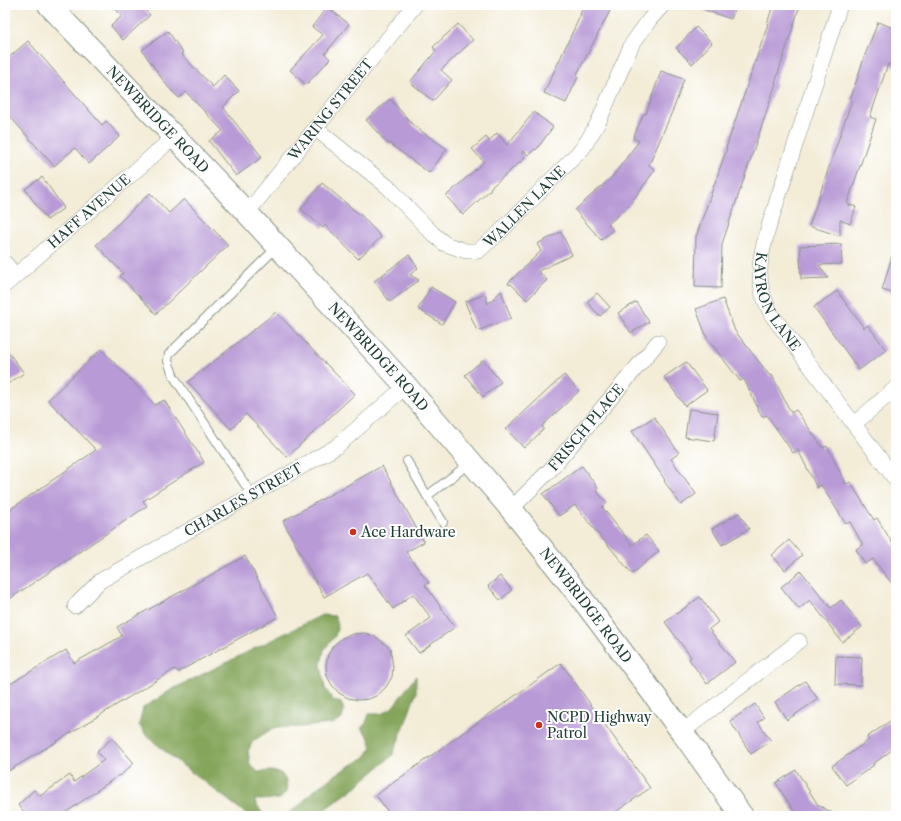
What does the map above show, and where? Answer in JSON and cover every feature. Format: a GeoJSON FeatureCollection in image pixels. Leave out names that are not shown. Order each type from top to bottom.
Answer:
{"type":"FeatureCollection","features":[{"type":"Feature","properties":{"kind":"main road","name":"NEWBRIDGE ROAD"},"geometry":{"type":"LineString","coordinates":[[49,5],[278,246],[406,386],[471,462],[511,509],[586,604],[682,732],[742,816]]}},
{"type":"Feature","properties":{"kind":"street","name":"WARING STREET"},"geometry":{"type":"LineString","coordinates":[[247,213],[414,5]]}},
{"type":"Feature","properties":{"kind":"street","name":"WALLEN LANE"},"geometry":{"type":"LineString","coordinates":[[315,128],[388,187],[433,234],[445,244],[466,251],[478,250],[499,233],[584,148],[598,123],[632,44],[663,5]]}},
{"type":"Feature","properties":{"kind":"street","name":"KAYRON LANE"},"geometry":{"type":"LineString","coordinates":[[840,5],[768,229],[761,255],[760,276],[762,292],[771,314],[896,480]]}},
{"type":"Feature","properties":{"kind":"street","name":"HAFF AVENUE"},"geometry":{"type":"LineString","coordinates":[[10,280],[174,137]]}},
{"type":"Feature","properties":{"kind":"street"},"geometry":{"type":"LineString","coordinates":[[5,263],[10,280]]}},
{"type":"Feature","properties":{"kind":"street","name":"FRISCH PLACE"},"geometry":{"type":"LineString","coordinates":[[511,509],[551,469],[658,342]]}},
{"type":"Feature","properties":{"kind":"street","name":"CHARLES STREET"},"geometry":{"type":"LineString","coordinates":[[75,606],[100,581],[336,447],[406,386]]}},
{"type":"Feature","properties":{"kind":"street"},"geometry":{"type":"LineString","coordinates":[[854,424],[896,388]]}},
{"type":"Feature","properties":{"kind":"street"},"geometry":{"type":"LineString","coordinates":[[682,732],[799,641]]}},
{"type":"Feature","properties":{"kind":"lane"},"geometry":{"type":"LineString","coordinates":[[252,494],[174,377],[168,361],[169,354],[278,246]]}},
{"type":"Feature","properties":{"kind":"lane"},"geometry":{"type":"LineString","coordinates":[[407,461],[443,522]]}},
{"type":"Feature","properties":{"kind":"lane"},"geometry":{"type":"LineString","coordinates":[[427,496],[471,462]]}},
{"type":"Feature","properties":{"kind":"green space"},"geometry":{"type":"Polygon","coordinates":[[[322,615],[335,616],[338,624],[335,636],[324,650],[321,664],[325,688],[333,700],[341,703],[344,710],[342,719],[332,724],[273,728],[253,741],[248,751],[250,764],[258,772],[271,771],[281,773],[286,781],[287,792],[280,799],[254,800],[262,813],[267,816],[249,816],[173,758],[146,735],[139,725],[143,708],[171,690],[322,615]]]}},
{"type":"Feature","properties":{"kind":"green space"},"geometry":{"type":"Polygon","coordinates":[[[416,676],[416,693],[392,756],[353,789],[315,816],[283,816],[300,805],[313,791],[335,775],[365,757],[372,747],[368,736],[361,728],[366,723],[369,714],[381,714],[392,708],[416,676]]]}},
{"type":"Feature","properties":{"kind":"building"},"geometry":{"type":"Polygon","coordinates":[[[112,5],[140,5],[150,15],[123,40],[111,26],[122,16],[112,5]]]}},
{"type":"Feature","properties":{"kind":"building"},"geometry":{"type":"Polygon","coordinates":[[[584,5],[613,5],[576,76],[578,77],[566,103],[544,93],[584,5]]]}},
{"type":"Feature","properties":{"kind":"building"},"geometry":{"type":"Polygon","coordinates":[[[696,5],[736,5],[731,19],[696,7],[696,5]]]}},
{"type":"Feature","properties":{"kind":"building"},"geometry":{"type":"Polygon","coordinates":[[[773,5],[800,5],[776,83],[722,244],[721,288],[695,287],[696,237],[727,148],[773,5]]]}},
{"type":"Feature","properties":{"kind":"building"},"geometry":{"type":"Polygon","coordinates":[[[327,7],[349,24],[325,54],[330,59],[306,85],[290,70],[323,35],[312,27],[327,7]]]}},
{"type":"Feature","properties":{"kind":"building"},"geometry":{"type":"Polygon","coordinates":[[[878,22],[896,29],[896,67],[888,64],[870,117],[876,119],[847,204],[856,207],[850,224],[840,220],[840,236],[809,226],[852,100],[850,100],[865,55],[878,22]]]}},
{"type":"Feature","properties":{"kind":"building"},"geometry":{"type":"Polygon","coordinates":[[[458,24],[473,40],[441,70],[452,80],[433,101],[410,82],[436,51],[433,47],[458,24]]]}},
{"type":"Feature","properties":{"kind":"building"},"geometry":{"type":"Polygon","coordinates":[[[696,27],[712,43],[692,64],[676,48],[696,27]]]}},
{"type":"Feature","properties":{"kind":"building"},"geometry":{"type":"Polygon","coordinates":[[[168,31],[183,53],[181,54],[213,87],[224,75],[239,91],[223,107],[262,157],[236,176],[209,141],[223,131],[186,92],[179,98],[168,87],[142,50],[168,31]]]}},
{"type":"Feature","properties":{"kind":"building"},"geometry":{"type":"Polygon","coordinates":[[[28,41],[102,125],[106,121],[120,136],[89,164],[75,148],[54,166],[5,111],[5,61],[28,41]]]}},
{"type":"Feature","properties":{"kind":"building"},"geometry":{"type":"Polygon","coordinates":[[[661,71],[684,79],[675,105],[649,165],[655,170],[628,207],[608,224],[613,230],[601,240],[575,210],[612,177],[639,141],[633,138],[644,113],[646,114],[661,71]]]}},
{"type":"Feature","properties":{"kind":"building"},"geometry":{"type":"Polygon","coordinates":[[[390,99],[414,126],[447,149],[429,173],[389,143],[388,144],[366,120],[390,99]]]}},
{"type":"Feature","properties":{"kind":"building"},"geometry":{"type":"Polygon","coordinates":[[[534,112],[553,127],[536,150],[535,149],[528,155],[524,151],[522,152],[525,158],[490,188],[491,189],[463,215],[446,196],[484,162],[472,149],[486,137],[489,141],[497,133],[507,145],[534,112]]]}},
{"type":"Feature","properties":{"kind":"building"},"geometry":{"type":"Polygon","coordinates":[[[42,177],[64,208],[47,220],[25,189],[42,177]]]}},
{"type":"Feature","properties":{"kind":"building"},"geometry":{"type":"Polygon","coordinates":[[[322,183],[360,214],[381,237],[358,259],[325,225],[323,228],[301,209],[322,183]]]}},
{"type":"Feature","properties":{"kind":"building"},"geometry":{"type":"Polygon","coordinates":[[[150,193],[169,213],[184,199],[228,245],[156,314],[120,276],[123,273],[96,245],[150,193]]]}},
{"type":"Feature","properties":{"kind":"building"},"geometry":{"type":"Polygon","coordinates":[[[561,232],[572,255],[538,271],[547,280],[527,300],[511,284],[509,285],[508,283],[541,251],[537,244],[561,232]]]}},
{"type":"Feature","properties":{"kind":"building"},"geometry":{"type":"Polygon","coordinates":[[[841,244],[842,264],[819,265],[828,278],[801,279],[800,246],[841,244]]]}},
{"type":"Feature","properties":{"kind":"building"},"geometry":{"type":"Polygon","coordinates":[[[893,253],[896,254],[896,294],[882,290],[893,253]]]}},
{"type":"Feature","properties":{"kind":"building"},"geometry":{"type":"Polygon","coordinates":[[[409,255],[418,268],[410,275],[419,280],[390,302],[374,281],[409,255]]]}},
{"type":"Feature","properties":{"kind":"building"},"geometry":{"type":"Polygon","coordinates":[[[431,287],[455,302],[442,324],[418,309],[431,287]]]}},
{"type":"Feature","properties":{"kind":"building"},"geometry":{"type":"Polygon","coordinates":[[[501,291],[511,318],[477,331],[465,302],[485,294],[488,304],[501,291]]]}},
{"type":"Feature","properties":{"kind":"building"},"geometry":{"type":"Polygon","coordinates":[[[837,291],[864,328],[868,325],[886,350],[859,370],[814,307],[837,291]]]}},
{"type":"Feature","properties":{"kind":"building"},"geometry":{"type":"Polygon","coordinates":[[[597,293],[610,307],[600,316],[587,302],[597,293]]]}},
{"type":"Feature","properties":{"kind":"building"},"geometry":{"type":"Polygon","coordinates":[[[723,299],[735,331],[770,376],[772,375],[791,413],[796,410],[823,448],[827,446],[846,484],[850,482],[874,520],[877,518],[896,549],[896,589],[873,559],[865,564],[856,549],[863,545],[850,522],[846,524],[821,485],[817,488],[798,450],[793,453],[767,415],[762,417],[744,379],[740,381],[707,338],[696,309],[723,299]]]}},
{"type":"Feature","properties":{"kind":"building"},"geometry":{"type":"Polygon","coordinates":[[[636,302],[649,322],[631,333],[618,313],[636,302]]]}},
{"type":"Feature","properties":{"kind":"building"},"geometry":{"type":"Polygon","coordinates":[[[276,312],[355,394],[287,457],[246,414],[231,429],[188,382],[276,312]]]}},
{"type":"Feature","properties":{"kind":"building"},"geometry":{"type":"Polygon","coordinates":[[[5,348],[24,373],[5,386],[5,348]]]}},
{"type":"Feature","properties":{"kind":"building"},"geometry":{"type":"Polygon","coordinates":[[[101,349],[155,405],[164,400],[204,462],[143,501],[147,506],[5,602],[5,513],[96,450],[48,400],[101,349]]]}},
{"type":"Feature","properties":{"kind":"building"},"geometry":{"type":"Polygon","coordinates":[[[483,360],[501,382],[483,397],[465,375],[483,360]]]}},
{"type":"Feature","properties":{"kind":"building"},"geometry":{"type":"Polygon","coordinates":[[[686,362],[707,390],[685,406],[664,377],[686,362]]]}},
{"type":"Feature","properties":{"kind":"building"},"geometry":{"type":"Polygon","coordinates":[[[564,375],[579,391],[542,426],[544,429],[524,448],[506,429],[564,375]]]}},
{"type":"Feature","properties":{"kind":"building"},"geometry":{"type":"Polygon","coordinates":[[[689,409],[718,413],[714,441],[685,437],[689,409]]]}},
{"type":"Feature","properties":{"kind":"building"},"geometry":{"type":"Polygon","coordinates":[[[654,417],[679,453],[671,459],[696,494],[681,505],[632,431],[654,417]]]}},
{"type":"Feature","properties":{"kind":"building","name":"Ace Hardware"},"geometry":{"type":"Polygon","coordinates":[[[382,466],[424,542],[406,552],[429,583],[425,585],[455,627],[419,653],[406,636],[431,618],[413,594],[393,609],[367,573],[324,597],[283,521],[382,466]]]}},
{"type":"Feature","properties":{"kind":"building"},"geometry":{"type":"Polygon","coordinates":[[[582,466],[598,488],[596,490],[607,503],[602,507],[632,545],[646,535],[659,551],[632,574],[575,505],[559,516],[543,494],[582,466]]]}},
{"type":"Feature","properties":{"kind":"building"},"geometry":{"type":"Polygon","coordinates":[[[739,513],[749,529],[722,545],[712,529],[739,513]]]}},
{"type":"Feature","properties":{"kind":"building"},"geometry":{"type":"Polygon","coordinates":[[[789,540],[802,555],[785,570],[772,555],[789,540]]]}},
{"type":"Feature","properties":{"kind":"building"},"geometry":{"type":"Polygon","coordinates":[[[245,556],[278,617],[178,672],[175,669],[5,773],[5,687],[66,650],[74,663],[122,636],[117,627],[245,556]]]}},
{"type":"Feature","properties":{"kind":"building"},"geometry":{"type":"Polygon","coordinates":[[[801,571],[831,608],[841,600],[862,627],[842,642],[810,600],[799,609],[781,587],[801,571]]]}},
{"type":"Feature","properties":{"kind":"building"},"geometry":{"type":"Polygon","coordinates":[[[500,576],[512,590],[500,600],[488,586],[500,576]]]}},
{"type":"Feature","properties":{"kind":"building"},"geometry":{"type":"Polygon","coordinates":[[[700,597],[718,622],[709,629],[735,662],[707,684],[689,659],[691,657],[665,622],[700,597]]]}},
{"type":"Feature","properties":{"kind":"building"},"geometry":{"type":"Polygon","coordinates":[[[365,633],[376,637],[390,648],[393,666],[392,677],[386,687],[378,695],[369,699],[358,700],[348,698],[339,693],[327,676],[326,665],[328,655],[333,646],[342,638],[353,634],[365,633]]]}},
{"type":"Feature","properties":{"kind":"building"},"geometry":{"type":"Polygon","coordinates":[[[836,656],[862,657],[861,685],[835,684],[836,656]]]}},
{"type":"Feature","properties":{"kind":"building","name":"NCPD Highway Patrol"},"geometry":{"type":"Polygon","coordinates":[[[561,663],[650,788],[610,816],[391,816],[376,795],[561,663]]]}},
{"type":"Feature","properties":{"kind":"building"},"geometry":{"type":"Polygon","coordinates":[[[805,681],[818,699],[787,720],[775,702],[805,681]]]}},
{"type":"Feature","properties":{"kind":"building"},"geometry":{"type":"Polygon","coordinates":[[[755,704],[764,718],[758,722],[771,741],[751,754],[730,721],[755,704]]]}},
{"type":"Feature","properties":{"kind":"building"},"geometry":{"type":"Polygon","coordinates":[[[896,717],[896,747],[846,785],[832,766],[869,740],[867,737],[896,717]]]}},
{"type":"Feature","properties":{"kind":"building"},"geometry":{"type":"Polygon","coordinates":[[[112,738],[134,763],[120,776],[119,775],[61,816],[28,816],[18,805],[34,790],[40,796],[70,775],[74,782],[104,760],[97,752],[112,738]]]}},
{"type":"Feature","properties":{"kind":"building"},"geometry":{"type":"Polygon","coordinates":[[[796,770],[818,805],[838,816],[797,816],[776,783],[796,770]]]}},
{"type":"Feature","properties":{"kind":"place","name":"Ace Hardware"},"geometry":{"type":"Point","coordinates":[353,532]}},
{"type":"Feature","properties":{"kind":"place","name":"NCPD Highway Patrol"},"geometry":{"type":"Point","coordinates":[539,725]}}]}
